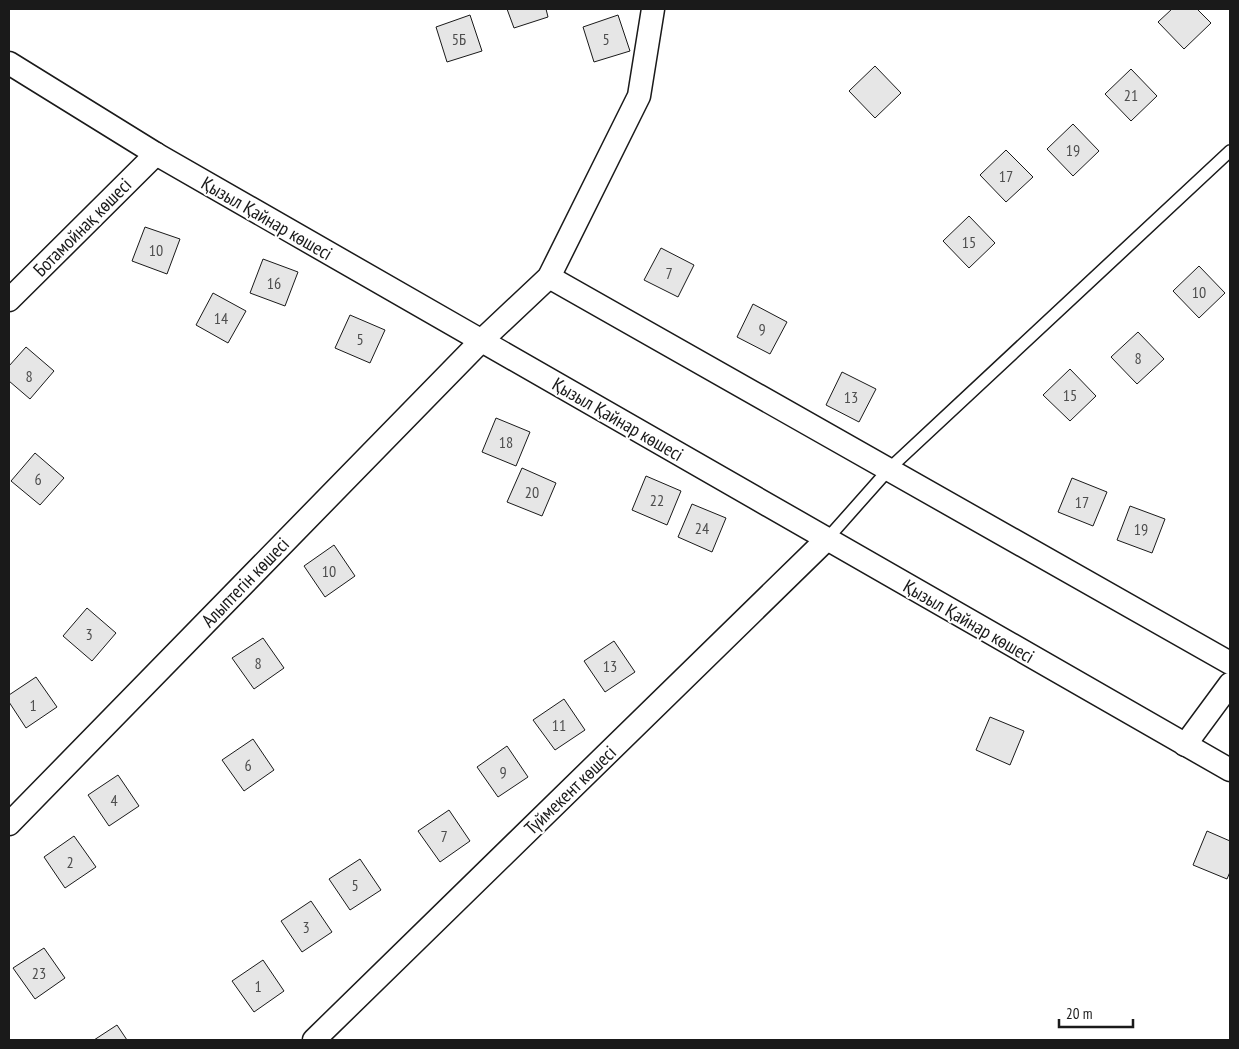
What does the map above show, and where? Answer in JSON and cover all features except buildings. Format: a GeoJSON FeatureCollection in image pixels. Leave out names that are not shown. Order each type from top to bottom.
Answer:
{"type":"FeatureCollection","features":[{"type":"Feature","properties":{"kind":"street"},"geometry":{"type":"LineString","coordinates":[[653,9],[638,96],[550,277],[890,468],[1230,663]]}},
{"type":"Feature","properties":{"kind":"street","name":"Қызыл Қайнар көшесі"},"geometry":{"type":"LineString","coordinates":[[9,63],[156,154],[1230,770]]}},
{"type":"Feature","properties":{"kind":"street","name":"Ботамойнақ көшесі"},"geometry":{"type":"LineString","coordinates":[[9,300],[156,154]]}},
{"type":"Feature","properties":{"kind":"street","name":"Алыптегін көшесі"},"geometry":{"type":"LineString","coordinates":[[9,824],[481,341],[550,277]]}},
{"type":"Feature","properties":{"kind":"street","name":"Түймекент көшесі"},"geometry":{"type":"LineString","coordinates":[[314,1040],[827,539]]}},
{"type":"Feature","properties":{"kind":"street"},"geometry":{"type":"LineString","coordinates":[[1186,745],[1230,684]]}},
{"type":"Feature","properties":{"kind":"lane"},"geometry":{"type":"LineString","coordinates":[[827,539],[890,468],[1230,150]]}}]}
